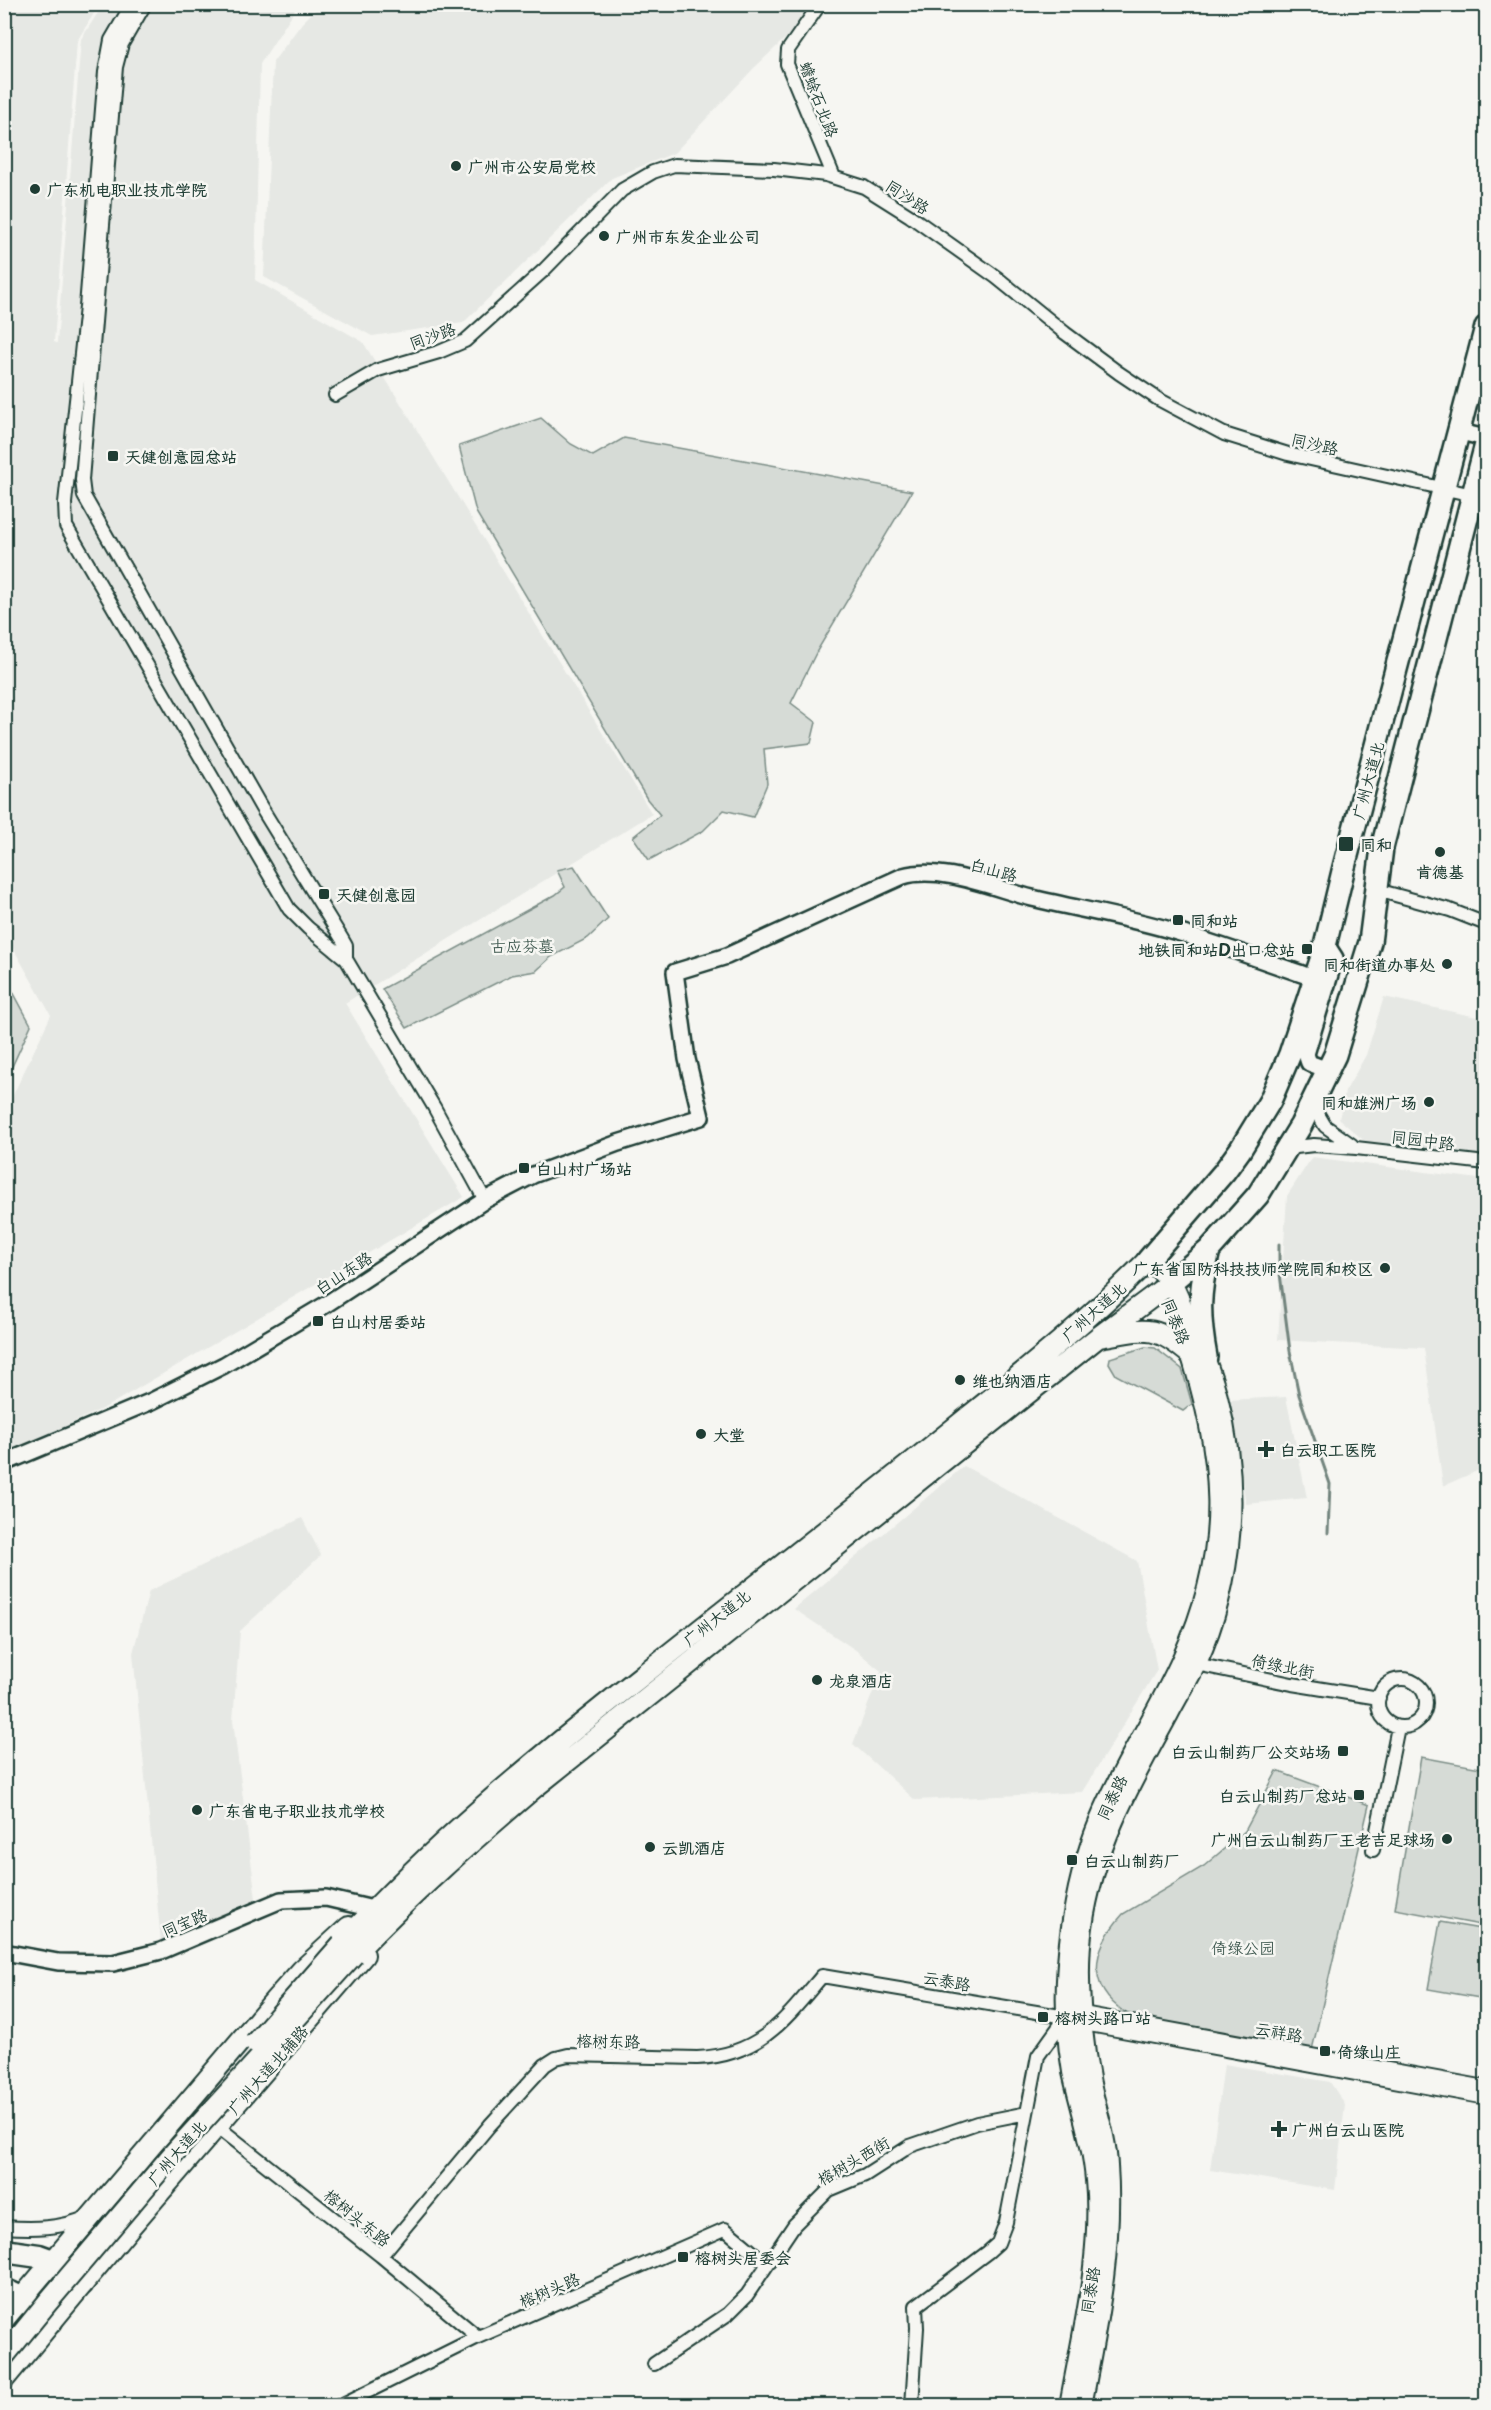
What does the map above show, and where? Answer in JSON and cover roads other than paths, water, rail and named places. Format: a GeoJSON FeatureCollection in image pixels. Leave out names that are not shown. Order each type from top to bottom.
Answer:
{"type":"FeatureCollection","features":[{"type":"Feature","properties":{"kind":"highway","name":"广州大道北"},"geometry":{"type":"LineString","coordinates":[[1148,1260],[1224,1172],[1261,1117],[1290,1054],[1326,944],[1486,327]]}},
{"type":"Feature","properties":{"kind":"highway","name":"广州大道北"},"geometry":{"type":"LineString","coordinates":[[1168,1285],[1209,1250],[1247,1208],[1287,1148],[1328,1071],[1367,951],[1373,923],[1382,848],[1486,444]]}},
{"type":"Feature","properties":{"kind":"highway"},"geometry":{"type":"LineString","coordinates":[[1198,1356],[1202,1279],[1209,1250]]}},
{"type":"Feature","properties":{"kind":"highway"},"geometry":{"type":"LineString","coordinates":[[4,2272],[7,2266],[4,2253],[39,2256],[53,2261],[82,2283]]}},
{"type":"Feature","properties":{"kind":"highway"},"geometry":{"type":"LineString","coordinates":[[13,2294],[51,2320]]}},
{"type":"Feature","properties":{"kind":"main road","name":"同泰路"},"geometry":{"type":"LineString","coordinates":[[1082,2406],[1104,2282],[1108,2241],[1109,2187],[1107,2150],[1078,2018],[1070,1933],[1078,1886],[1087,1855],[1108,1802],[1189,1662],[1217,1608],[1232,1516],[1232,1473],[1215,1383],[1198,1356],[1168,1285],[1148,1260]]}},
{"type":"Feature","properties":{"kind":"main road","name":"广州大道北"},"geometry":{"type":"LineString","coordinates":[[991,1411],[1148,1260]]}},
{"type":"Feature","properties":{"kind":"main road","name":"广州大道北"},"geometry":{"type":"LineString","coordinates":[[380,1915],[445,1839],[581,1724],[991,1411],[1097,1338],[1168,1285]]}},
{"type":"Feature","properties":{"kind":"main road"},"geometry":{"type":"LineString","coordinates":[[1097,1338],[1151,1330],[1163,1333],[1198,1356]]}},
{"type":"Feature","properties":{"kind":"main road"},"geometry":{"type":"LineString","coordinates":[[348,1949],[380,1915]]}},
{"type":"Feature","properties":{"kind":"main road"},"geometry":{"type":"LineString","coordinates":[[4,2319],[13,2294],[53,2261],[302,1970],[344,1930],[380,1915]]}},
{"type":"Feature","properties":{"kind":"main road","name":"广州大道北辅路"},"geometry":{"type":"LineString","coordinates":[[4,2379],[82,2283],[368,1950],[380,1915]]}},
{"type":"Feature","properties":{"kind":"main road","name":"广州大道北"},"geometry":{"type":"LineString","coordinates":[[4,2335],[150,2164],[348,1949]]}},
{"type":"Feature","properties":{"kind":"main road","name":"广州大道北"},"geometry":{"type":"LineString","coordinates":[[4,2356],[47,2302],[348,1949]]}},
{"type":"Feature","properties":{"kind":"main road","name":"同泰路"},"geometry":{"type":"LineString","coordinates":[[1069,2406],[1093,2266],[1096,2195],[1092,2153],[1072,2069],[1078,2018]]}},
{"type":"Feature","properties":{"kind":"main road"},"geometry":{"type":"LineString","coordinates":[[102,2205],[129,2228]]}},
{"type":"Feature","properties":{"kind":"street"},"geometry":{"type":"LineString","coordinates":[[132,4],[111,40],[105,72],[86,307],[65,503],[66,526],[289,909],[346,959],[434,1107],[485,1200]]}},
{"type":"Feature","properties":{"kind":"street"},"geometry":{"type":"LineString","coordinates":[[145,4],[122,44],[116,67],[82,480],[84,496],[261,807],[346,946],[346,959]]}},
{"type":"Feature","properties":{"kind":"street","name":"蟾蜍石北路"},"geometry":{"type":"LineString","coordinates":[[820,4],[788,50],[787,64],[834,177]]}},
{"type":"Feature","properties":{"kind":"street","name":"同沙路"},"geometry":{"type":"LineString","coordinates":[[335,395],[378,370],[439,352],[465,341],[544,270],[622,190],[653,172],[674,165],[774,169],[826,174],[864,187],[910,216],[996,277],[1119,373],[1158,399],[1201,423],[1242,441],[1287,454],[1473,495]]}},
{"type":"Feature","properties":{"kind":"street"},"geometry":{"type":"LineString","coordinates":[[1460,432],[1486,438]]}},
{"type":"Feature","properties":{"kind":"street","name":"白山路"},"geometry":{"type":"LineString","coordinates":[[701,1117],[687,1059],[675,972],[727,956],[903,876],[923,872],[945,874],[1170,930],[1314,978]]}},
{"type":"Feature","properties":{"kind":"street"},"geometry":{"type":"LineString","coordinates":[[1377,890],[1450,910],[1486,924]]}},
{"type":"Feature","properties":{"kind":"street"},"geometry":{"type":"LineString","coordinates":[[1326,944],[1335,958],[1306,1054],[1309,1063],[1328,1071]]}},
{"type":"Feature","properties":{"kind":"street"},"geometry":{"type":"LineString","coordinates":[[1312,1104],[1325,1126],[1356,1148]]}},
{"type":"Feature","properties":{"kind":"street","name":"白山东路"},"geometry":{"type":"LineString","coordinates":[[4,1463],[152,1401],[232,1361],[325,1305],[485,1200],[533,1175],[572,1159],[701,1117]]}},
{"type":"Feature","properties":{"kind":"street","name":"同园中路"},"geometry":{"type":"LineString","coordinates":[[1287,1148],[1314,1145],[1356,1148],[1486,1163]]}},
{"type":"Feature","properties":{"kind":"street","name":"倚绿北街"},"geometry":{"type":"LineString","coordinates":[[1189,1662],[1379,1698]]}},
{"type":"Feature","properties":{"kind":"street"},"geometry":{"type":"LineString","coordinates":[[1402,1679],[1410,1680],[1422,1690],[1426,1705],[1421,1719],[1408,1727],[1398,1727],[1386,1721],[1381,1714],[1379,1698],[1387,1685],[1402,1679]]}},
{"type":"Feature","properties":{"kind":"street"},"geometry":{"type":"LineString","coordinates":[[1373,1850],[1398,1727]]}},
{"type":"Feature","properties":{"kind":"street","name":"同宝路"},"geometry":{"type":"LineString","coordinates":[[4,1952],[69,1963],[112,1964],[161,1951],[281,1900],[326,1898],[380,1915]]}},
{"type":"Feature","properties":{"kind":"street","name":"云泰路"},"geometry":{"type":"LineString","coordinates":[[822,1976],[1078,2018]]}},
{"type":"Feature","properties":{"kind":"street","name":"榕树东路"},"geometry":{"type":"LineString","coordinates":[[381,2256],[490,2125],[545,2065],[556,2058],[568,2055],[714,2058],[736,2052],[758,2042],[784,2020],[822,1976]]}},
{"type":"Feature","properties":{"kind":"street"},"geometry":{"type":"LineString","coordinates":[[912,2406],[917,2328],[916,2306],[998,2243],[1006,2222],[1038,2056],[1078,2018]]}},
{"type":"Feature","properties":{"kind":"street","name":"云祥路"},"geometry":{"type":"LineString","coordinates":[[1078,2018],[1486,2087]]}},
{"type":"Feature","properties":{"kind":"street","name":"云祥路"},"geometry":{"type":"LineString","coordinates":[[1078,2018],[1486,2098]]}},
{"type":"Feature","properties":{"kind":"street","name":"榕树头西街"},"geometry":{"type":"LineString","coordinates":[[654,2364],[728,2314],[747,2295],[794,2225],[829,2190],[865,2175],[910,2146],[977,2124],[1027,2113]]}},
{"type":"Feature","properties":{"kind":"street","name":"榕树头东路"},"geometry":{"type":"LineString","coordinates":[[217,2126],[381,2256],[478,2337]]}},
{"type":"Feature","properties":{"kind":"street"},"geometry":{"type":"LineString","coordinates":[[4,2227],[40,2228],[71,2224],[86,2217],[102,2205]]}},
{"type":"Feature","properties":{"kind":"street","name":"榕树头路"},"geometry":{"type":"LineString","coordinates":[[339,2406],[478,2337],[725,2229],[767,2264]]}},
{"type":"Feature","properties":{"kind":"waterway"},"geometry":{"type":"LineString","coordinates":[[1279,1244],[1279,1266],[1290,1351],[1299,1395],[1330,1484],[1328,1533]]}},
{"type":"Feature","properties":{"kind":"place","name":"广州市公安局党校"},"geometry":{"type":"Point","coordinates":[456,166]}},
{"type":"Feature","properties":{"kind":"place","name":"广东机电职业技术学院"},"geometry":{"type":"Point","coordinates":[35,189]}},
{"type":"Feature","properties":{"kind":"place","name":"广州市东发企业公司"},"geometry":{"type":"Point","coordinates":[604,236]}},
{"type":"Feature","properties":{"kind":"place","name":"天健创意园总站"},"geometry":{"type":"Point","coordinates":[113,456]}},
{"type":"Feature","properties":{"kind":"place","name":"同和"},"geometry":{"type":"Point","coordinates":[1346,844]}},
{"type":"Feature","properties":{"kind":"place","name":"肯德基"},"geometry":{"type":"Point","coordinates":[1440,852]}},
{"type":"Feature","properties":{"kind":"place","name":"天健创意园"},"geometry":{"type":"Point","coordinates":[324,894]}},
{"type":"Feature","properties":{"kind":"place","name":"同和站"},"geometry":{"type":"Point","coordinates":[1178,920]}},
{"type":"Feature","properties":{"kind":"place","name":"地铁同和站D出口总站"},"geometry":{"type":"Point","coordinates":[1307,949]}},
{"type":"Feature","properties":{"kind":"place","name":"同和街道办事处"},"geometry":{"type":"Point","coordinates":[1447,964]}},
{"type":"Feature","properties":{"kind":"place","name":"同和雄洲广场"},"geometry":{"type":"Point","coordinates":[1429,1102]}},
{"type":"Feature","properties":{"kind":"place","name":"白山村广场站"},"geometry":{"type":"Point","coordinates":[524,1168]}},
{"type":"Feature","properties":{"kind":"place","name":"广东省国防科技技师学院同和校区"},"geometry":{"type":"Point","coordinates":[1385,1268]}},
{"type":"Feature","properties":{"kind":"place","name":"白山村居委站"},"geometry":{"type":"Point","coordinates":[318,1321]}},
{"type":"Feature","properties":{"kind":"place","name":"维也纳酒店"},"geometry":{"type":"Point","coordinates":[960,1380]}},
{"type":"Feature","properties":{"kind":"place","name":"大堂"},"geometry":{"type":"Point","coordinates":[701,1434]}},
{"type":"Feature","properties":{"kind":"place","name":"白云职工医院"},"geometry":{"type":"Point","coordinates":[1266,1449]}},
{"type":"Feature","properties":{"kind":"place","name":"龙泉酒店"},"geometry":{"type":"Point","coordinates":[817,1680]}},
{"type":"Feature","properties":{"kind":"place","name":"白云山制药厂公交站场"},"geometry":{"type":"Point","coordinates":[1343,1751]}},
{"type":"Feature","properties":{"kind":"place","name":"白云山制药厂总站"},"geometry":{"type":"Point","coordinates":[1359,1795]}},
{"type":"Feature","properties":{"kind":"place","name":"广东省电子职业技术学校"},"geometry":{"type":"Point","coordinates":[197,1810]}},
{"type":"Feature","properties":{"kind":"place","name":"广州白云山制药厂王老吉足球场"},"geometry":{"type":"Point","coordinates":[1447,1839]}},
{"type":"Feature","properties":{"kind":"place","name":"云凯酒店"},"geometry":{"type":"Point","coordinates":[650,1847]}},
{"type":"Feature","properties":{"kind":"place","name":"白云山制药厂"},"geometry":{"type":"Point","coordinates":[1072,1860]}},
{"type":"Feature","properties":{"kind":"place","name":"榕树头路口站"},"geometry":{"type":"Point","coordinates":[1043,2017]}},
{"type":"Feature","properties":{"kind":"place","name":"倚绿山庄"},"geometry":{"type":"Point","coordinates":[1325,2051]}},
{"type":"Feature","properties":{"kind":"place","name":"广州白云山医院"},"geometry":{"type":"Point","coordinates":[1279,2129]}},
{"type":"Feature","properties":{"kind":"place","name":"榕树头居委会"},"geometry":{"type":"Point","coordinates":[683,2257]}},
{"type":"Feature","properties":{"kind":"park label","name":"古应芬墓"},"geometry":{"type":"Point","coordinates":[522,945]}},
{"type":"Feature","properties":{"kind":"park label","name":"倚绿公园"},"geometry":{"type":"Point","coordinates":[1243,1947]}}]}
